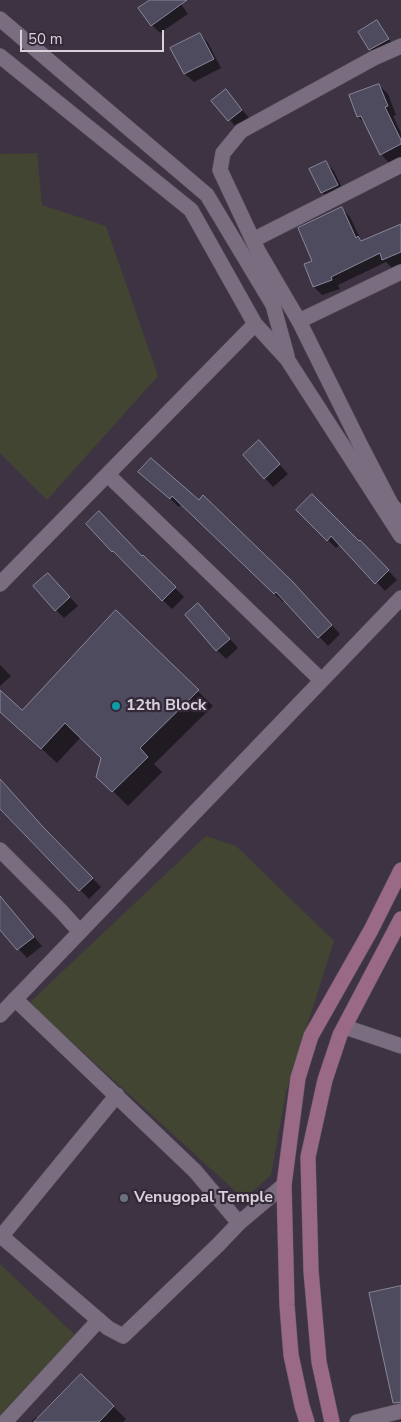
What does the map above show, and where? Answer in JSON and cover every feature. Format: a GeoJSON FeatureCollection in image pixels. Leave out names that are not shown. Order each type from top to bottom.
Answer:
{"type":"FeatureCollection","features":[{"type":"Feature","properties":{"kind":"main road"},"geometry":{"type":"LineString","coordinates":[[307,1422],[291,1355],[287,1305],[284,1185],[298,1078],[311,1036],[371,930],[401,870]]}},
{"type":"Feature","properties":{"kind":"main road"},"geometry":{"type":"LineString","coordinates":[[332,1422],[320,1362],[311,1271],[308,1157],[325,1080],[340,1035],[401,919]]}},
{"type":"Feature","properties":{"kind":"street"},"geometry":{"type":"LineString","coordinates":[[0,18],[207,195],[273,305],[287,359]]}},
{"type":"Feature","properties":{"kind":"street"},"geometry":{"type":"LineString","coordinates":[[401,46],[374,58],[241,131],[223,153],[220,170],[253,240],[299,321],[356,438],[391,504],[401,516]]}},
{"type":"Feature","properties":{"kind":"street"},"geometry":{"type":"LineString","coordinates":[[0,56],[191,210],[254,324],[287,359],[401,536]]}},
{"type":"Feature","properties":{"kind":"street"},"geometry":{"type":"LineString","coordinates":[[253,240],[401,165]]}},
{"type":"Feature","properties":{"kind":"street"},"geometry":{"type":"LineString","coordinates":[[299,321],[401,272]]}},
{"type":"Feature","properties":{"kind":"street"},"geometry":{"type":"LineString","coordinates":[[0,584],[254,324]]}},
{"type":"Feature","properties":{"kind":"street"},"geometry":{"type":"LineString","coordinates":[[108,475],[321,680]]}},
{"type":"Feature","properties":{"kind":"street"},"geometry":{"type":"LineString","coordinates":[[391,504],[401,490]]}},
{"type":"Feature","properties":{"kind":"street"},"geometry":{"type":"LineString","coordinates":[[0,1015],[401,598]]}},
{"type":"Feature","properties":{"kind":"street"},"geometry":{"type":"LineString","coordinates":[[0,850],[80,932]]}},
{"type":"Feature","properties":{"kind":"street"},"geometry":{"type":"LineString","coordinates":[[15,999],[195,1171],[239,1223]]}},
{"type":"Feature","properties":{"kind":"street"},"geometry":{"type":"LineString","coordinates":[[344,1027],[401,1046]]}},
{"type":"Feature","properties":{"kind":"street"},"geometry":{"type":"LineString","coordinates":[[117,1096],[0,1237],[108,1328],[123,1336],[239,1223],[284,1185]]}},
{"type":"Feature","properties":{"kind":"street"},"geometry":{"type":"LineString","coordinates":[[5,1422],[99,1320]]}},
{"type":"Feature","properties":{"kind":"street"},"geometry":{"type":"LineString","coordinates":[[357,1422],[401,1411]]}},
{"type":"Feature","properties":{"kind":"green space"},"geometry":{"type":"Polygon","coordinates":[[[37,153],[42,205],[106,226],[158,376],[47,500],[0,453],[0,154],[37,153]]]}},
{"type":"Feature","properties":{"kind":"green space"},"geometry":{"type":"Polygon","coordinates":[[[206,836],[236,846],[334,941],[286,1092],[271,1175],[244,1199],[29,1003],[206,836]]]}},
{"type":"Feature","properties":{"kind":"green space"},"geometry":{"type":"Polygon","coordinates":[[[0,1264],[75,1335],[0,1415],[0,1264]]]}},
{"type":"Feature","properties":{"kind":"building"},"geometry":{"type":"Polygon","coordinates":[[[150,0],[187,0],[151,26],[138,8],[150,0]]]}},
{"type":"Feature","properties":{"kind":"building"},"geometry":{"type":"Polygon","coordinates":[[[377,20],[389,39],[369,50],[358,32],[377,20]]]}},
{"type":"Feature","properties":{"kind":"building"},"geometry":{"type":"Polygon","coordinates":[[[200,33],[214,59],[184,74],[170,48],[200,33]]]}},
{"type":"Feature","properties":{"kind":"building"},"geometry":{"type":"Polygon","coordinates":[[[379,84],[388,106],[385,107],[401,140],[401,144],[380,155],[361,116],[357,117],[349,95],[379,84]]]}},
{"type":"Feature","properties":{"kind":"building"},"geometry":{"type":"Polygon","coordinates":[[[226,89],[242,110],[228,121],[211,101],[226,89]]]}},
{"type":"Feature","properties":{"kind":"building"},"geometry":{"type":"Polygon","coordinates":[[[326,161],[338,185],[321,193],[309,169],[326,161]]]}},
{"type":"Feature","properties":{"kind":"building"},"geometry":{"type":"Polygon","coordinates":[[[342,207],[356,238],[358,236],[361,241],[401,224],[401,252],[382,260],[380,253],[331,277],[332,280],[313,287],[304,264],[312,261],[298,228],[342,207]]]}},
{"type":"Feature","properties":{"kind":"building"},"geometry":{"type":"Polygon","coordinates":[[[259,440],[280,464],[264,479],[243,455],[259,440]]]}},
{"type":"Feature","properties":{"kind":"building"},"geometry":{"type":"Polygon","coordinates":[[[151,458],[199,500],[203,495],[292,581],[332,625],[318,638],[276,592],[274,594],[172,496],[170,499],[138,472],[151,458]]]}},
{"type":"Feature","properties":{"kind":"building"},"geometry":{"type":"Polygon","coordinates":[[[312,494],[389,570],[375,584],[331,536],[327,541],[296,510],[312,494]]]}},
{"type":"Feature","properties":{"kind":"building"},"geometry":{"type":"Polygon","coordinates":[[[99,511],[142,556],[176,587],[162,601],[86,524],[99,511]]]}},
{"type":"Feature","properties":{"kind":"building"},"geometry":{"type":"Polygon","coordinates":[[[48,573],[70,597],[55,611],[33,586],[48,573]]]}},
{"type":"Feature","properties":{"kind":"building"},"geometry":{"type":"Polygon","coordinates":[[[198,603],[230,639],[216,651],[185,615],[198,603]]]}},
{"type":"Feature","properties":{"kind":"building","name":"12th Block"},"geometry":{"type":"Polygon","coordinates":[[[116,610],[199,690],[140,748],[148,757],[112,792],[96,777],[101,758],[65,723],[41,749],[0,712],[0,690],[22,710],[116,610]]]}},
{"type":"Feature","properties":{"kind":"building"},"geometry":{"type":"Polygon","coordinates":[[[0,779],[93,878],[79,891],[0,809],[0,779]]]}},
{"type":"Feature","properties":{"kind":"building"},"geometry":{"type":"Polygon","coordinates":[[[0,896],[34,937],[17,950],[0,930],[0,896]]]}},
{"type":"Feature","properties":{"kind":"building"},"geometry":{"type":"Polygon","coordinates":[[[401,1286],[401,1402],[393,1403],[369,1293],[401,1286]]]}},
{"type":"Feature","properties":{"kind":"building"},"geometry":{"type":"Polygon","coordinates":[[[81,1374],[114,1406],[99,1422],[34,1422],[81,1374]]]}},
{"type":"Feature","properties":{"kind":"place","name":"12th Block"},"geometry":{"type":"Point","coordinates":[116,706]}},
{"type":"Feature","properties":{"kind":"place","name":"Venugopal Temple"},"geometry":{"type":"Point","coordinates":[124,1198]}}]}
